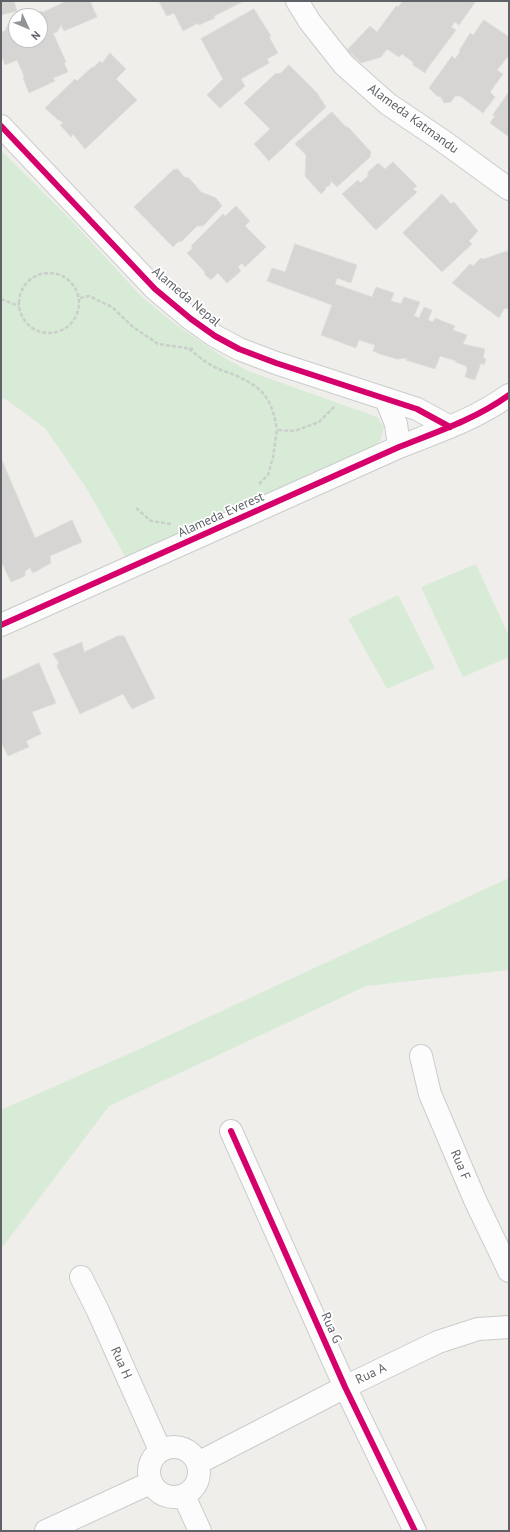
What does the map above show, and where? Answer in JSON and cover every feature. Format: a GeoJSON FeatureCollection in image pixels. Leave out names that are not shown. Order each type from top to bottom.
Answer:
{"type":"FeatureCollection","features":[{"type":"Feature","properties":{"kind":"street","name":"Alameda Katmandu"},"geometry":{"type":"LineString","coordinates":[[297,1],[310,22],[344,65],[388,104],[443,141],[509,189]]}},
{"type":"Feature","properties":{"kind":"street","name":"Alameda Nepal"},"geometry":{"type":"LineString","coordinates":[[1,126],[155,289],[191,319],[215,336],[240,349],[276,363],[417,409],[450,427]]}},
{"type":"Feature","properties":{"kind":"street","name":"Alameda Everest"},"geometry":{"type":"LineString","coordinates":[[1,625],[399,447],[450,427],[472,417],[509,396]]}},
{"type":"Feature","properties":{"kind":"street"},"geometry":{"type":"LineString","coordinates":[[386,399],[396,424],[399,447]]}},
{"type":"Feature","properties":{"kind":"street","name":"Rua F"},"geometry":{"type":"LineString","coordinates":[[421,1056],[430,1094],[475,1200],[509,1271]]}},
{"type":"Feature","properties":{"kind":"street","name":"Rua G"},"geometry":{"type":"LineString","coordinates":[[231,1132],[345,1387],[415,1531]]}},
{"type":"Feature","properties":{"kind":"street","name":"Rua H"},"geometry":{"type":"LineString","coordinates":[[81,1277],[98,1311],[160,1450]]}},
{"type":"Feature","properties":{"kind":"street","name":"Rua A"},"geometry":{"type":"LineString","coordinates":[[198,1463],[345,1387],[438,1342],[478,1329],[509,1327]]}},
{"type":"Feature","properties":{"kind":"street"},"geometry":{"type":"LineString","coordinates":[[167,1447],[182,1448],[189,1451],[198,1463],[199,1471],[195,1486],[184,1496],[176,1498],[168,1497],[161,1494],[150,1483],[148,1469],[150,1461],[160,1450],[167,1447]]}},
{"type":"Feature","properties":{"kind":"street"},"geometry":{"type":"LineString","coordinates":[[46,1531],[150,1483]]}},
{"type":"Feature","properties":{"kind":"street"},"geometry":{"type":"LineString","coordinates":[[184,1496],[200,1531]]}},
{"type":"Feature","properties":{"kind":"path"},"geometry":{"type":"LineString","coordinates":[[46,273],[61,275],[70,281],[80,298],[80,308],[76,318],[62,331],[53,334],[43,333],[30,327],[21,315],[19,306],[20,295],[24,286],[31,278],[46,273]]}},
{"type":"Feature","properties":{"kind":"path"},"geometry":{"type":"LineString","coordinates":[[80,298],[89,296],[112,307],[133,327],[158,344],[196,349]]}},
{"type":"Feature","properties":{"kind":"path"},"geometry":{"type":"LineString","coordinates":[[1,299],[19,306]]}},
{"type":"Feature","properties":{"kind":"path"},"geometry":{"type":"LineString","coordinates":[[188,349],[210,365],[238,377],[259,389],[267,397],[274,415],[277,430],[274,458],[268,475],[257,486]]}},
{"type":"Feature","properties":{"kind":"path"},"geometry":{"type":"LineString","coordinates":[[277,430],[295,430],[319,422],[336,404],[346,386]]}},
{"type":"Feature","properties":{"kind":"path"},"geometry":{"type":"LineString","coordinates":[[136,508],[151,520],[173,524]]}},
{"type":"Feature","properties":{"kind":"green space"},"geometry":{"type":"Polygon","coordinates":[[[1,150],[68,217],[141,296],[175,324],[223,357],[248,371],[377,417],[384,427],[380,441],[365,454],[127,560],[87,489],[45,428],[7,400],[1,398],[1,150]]]}},
{"type":"Feature","properties":{"kind":"green space"},"geometry":{"type":"Polygon","coordinates":[[[476,564],[509,636],[509,657],[463,677],[421,587],[476,564]]]}},
{"type":"Feature","properties":{"kind":"green space"},"geometry":{"type":"Polygon","coordinates":[[[398,595],[435,668],[387,689],[348,619],[398,595]]]}},
{"type":"Feature","properties":{"kind":"green space"},"geometry":{"type":"Polygon","coordinates":[[[509,878],[509,970],[366,986],[109,1106],[1,1249],[1,1110],[133,1052],[509,878]]]}},
{"type":"Feature","properties":{"kind":"building"},"geometry":{"type":"Polygon","coordinates":[[[1,1],[14,1],[16,8],[8,8],[8,13],[1,15],[1,1]]]}},
{"type":"Feature","properties":{"kind":"building"},"geometry":{"type":"Polygon","coordinates":[[[67,1],[90,1],[97,17],[64,31],[61,25],[57,32],[53,33],[66,62],[64,63],[68,72],[53,78],[55,81],[29,93],[17,60],[5,65],[1,54],[1,32],[5,31],[8,24],[8,48],[48,48],[48,10],[67,1]]]}},
{"type":"Feature","properties":{"kind":"building"},"geometry":{"type":"Polygon","coordinates":[[[159,1],[244,1],[214,16],[215,18],[199,25],[198,23],[183,31],[174,13],[167,16],[159,1]]]}},
{"type":"Feature","properties":{"kind":"building"},"geometry":{"type":"Polygon","coordinates":[[[403,1],[476,1],[459,25],[455,22],[451,27],[456,30],[425,73],[413,65],[413,62],[402,54],[399,57],[387,49],[381,57],[361,63],[347,50],[370,26],[377,32],[396,6],[398,7],[403,1]]]}},
{"type":"Feature","properties":{"kind":"building"},"geometry":{"type":"Polygon","coordinates":[[[254,9],[271,36],[269,37],[278,53],[267,59],[269,63],[241,79],[245,86],[220,108],[207,95],[223,79],[201,39],[254,9]]]}},
{"type":"Feature","properties":{"kind":"building"},"geometry":{"type":"Polygon","coordinates":[[[484,20],[509,37],[509,55],[497,70],[503,74],[490,92],[495,97],[483,113],[460,96],[455,96],[451,102],[444,103],[441,97],[437,96],[429,88],[452,56],[455,59],[470,33],[473,35],[484,20]]]}},
{"type":"Feature","properties":{"kind":"building"},"geometry":{"type":"Polygon","coordinates":[[[110,53],[126,69],[116,79],[137,100],[85,149],[73,134],[71,137],[60,125],[63,123],[45,108],[75,79],[77,81],[100,61],[102,63],[110,53]]]}},
{"type":"Feature","properties":{"kind":"building"},"geometry":{"type":"Polygon","coordinates":[[[289,65],[317,93],[326,107],[269,161],[254,144],[270,129],[244,103],[275,74],[281,73],[289,65]]]}},
{"type":"Feature","properties":{"kind":"building"},"geometry":{"type":"Polygon","coordinates":[[[509,92],[509,137],[490,123],[495,116],[493,115],[509,92]]]}},
{"type":"Feature","properties":{"kind":"building"},"geometry":{"type":"Polygon","coordinates":[[[332,112],[371,152],[370,157],[337,187],[330,180],[331,183],[329,186],[325,187],[326,189],[321,194],[305,176],[306,155],[295,144],[332,112]]]}},
{"type":"Feature","properties":{"kind":"building"},"geometry":{"type":"Polygon","coordinates":[[[393,162],[417,186],[413,189],[417,192],[376,230],[342,194],[358,180],[360,183],[368,176],[368,172],[378,163],[385,169],[393,162]]]}},
{"type":"Feature","properties":{"kind":"building"},"geometry":{"type":"Polygon","coordinates":[[[178,169],[184,177],[189,178],[201,192],[216,198],[222,206],[203,226],[197,226],[181,242],[179,241],[173,247],[134,207],[173,170],[178,169]]]}},
{"type":"Feature","properties":{"kind":"building"},"geometry":{"type":"Polygon","coordinates":[[[442,194],[451,204],[454,202],[478,231],[469,241],[472,244],[442,272],[403,233],[442,194]]]}},
{"type":"Feature","properties":{"kind":"building"},"geometry":{"type":"Polygon","coordinates":[[[236,206],[250,221],[245,226],[266,247],[245,267],[242,263],[238,267],[241,271],[227,283],[218,273],[210,279],[187,253],[193,248],[191,246],[223,214],[225,216],[236,206]]]}},
{"type":"Feature","properties":{"kind":"building"},"geometry":{"type":"Polygon","coordinates":[[[295,244],[357,265],[351,283],[337,278],[335,284],[372,297],[376,287],[394,293],[391,301],[401,304],[404,297],[420,302],[414,316],[419,318],[424,307],[432,310],[428,320],[433,322],[435,318],[455,326],[453,330],[467,335],[463,344],[485,349],[483,358],[486,359],[484,365],[481,363],[475,380],[465,377],[467,370],[466,366],[440,356],[435,369],[406,360],[407,358],[397,359],[380,354],[373,351],[375,345],[359,340],[356,348],[321,335],[332,305],[267,281],[272,268],[285,272],[295,244]]]}},
{"type":"Feature","properties":{"kind":"building"},"geometry":{"type":"Polygon","coordinates":[[[508,251],[509,308],[504,309],[499,318],[452,283],[470,264],[473,266],[481,258],[483,259],[508,251]]]}},
{"type":"Feature","properties":{"kind":"building"},"geometry":{"type":"Polygon","coordinates":[[[1,458],[35,538],[72,520],[82,542],[50,556],[51,563],[33,573],[30,568],[25,571],[25,576],[11,582],[1,561],[1,458]]]}},
{"type":"Feature","properties":{"kind":"building"},"geometry":{"type":"Polygon","coordinates":[[[118,636],[124,636],[155,698],[132,709],[123,694],[80,714],[57,666],[59,663],[53,654],[82,642],[84,652],[118,636]]]}},
{"type":"Feature","properties":{"kind":"building"},"geometry":{"type":"Polygon","coordinates":[[[39,663],[56,703],[32,712],[41,734],[26,741],[29,747],[8,756],[1,742],[1,681],[39,663]]]}},
{"type":"Feature","properties":{"kind":"cycle path"},"geometry":{"type":"LineString","coordinates":[[1,126],[155,289],[191,319],[215,336],[239,349],[276,363],[417,409],[450,427]]}},
{"type":"Feature","properties":{"kind":"cycle path"},"geometry":{"type":"LineString","coordinates":[[1,625],[399,447],[470,418],[509,395]]}},
{"type":"Feature","properties":{"kind":"cycle path"},"geometry":{"type":"LineString","coordinates":[[231,1131],[345,1387],[415,1531]]}}]}
